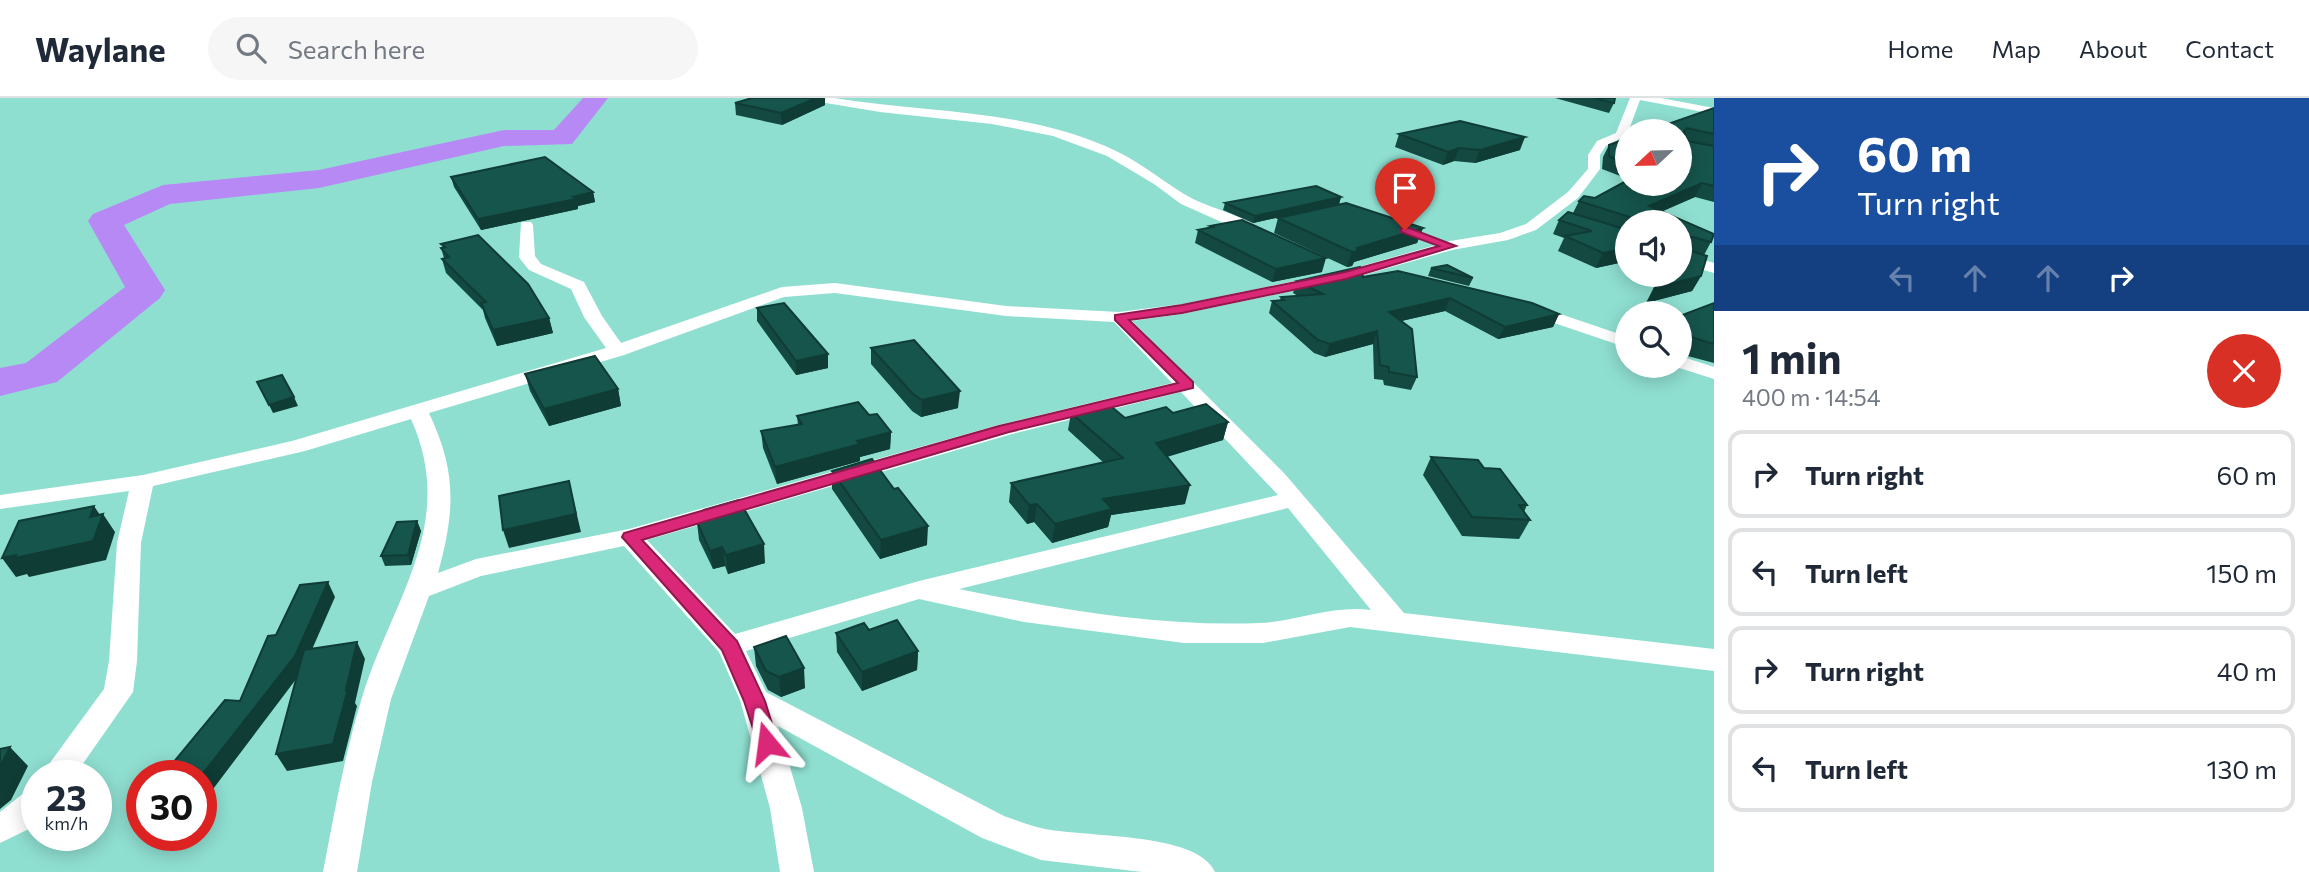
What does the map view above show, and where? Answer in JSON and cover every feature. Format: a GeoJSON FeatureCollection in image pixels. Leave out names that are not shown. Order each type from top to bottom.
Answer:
{"type":"FeatureCollection","features":[{"type":"Feature","properties":{"kind":"street"},"geometry":{"type":"LineString","coordinates":[[814,98],[880,109],[992,121],[1066,136],[1111,153],[1186,201],[1259,229],[1276,242]]}},
{"type":"Feature","properties":{"kind":"street"},"geometry":{"type":"LineString","coordinates":[[1629,119],[1635,98]]}},
{"type":"Feature","properties":{"kind":"street"},"geometry":{"type":"LineString","coordinates":[[1643,98],[1714,111]]}},
{"type":"Feature","properties":{"kind":"street"},"geometry":{"type":"LineString","coordinates":[[0,502],[143,482],[296,446],[617,351],[782,292],[835,288],[1041,314],[1119,317],[1182,309],[1346,275],[1450,246],[1503,237],[1557,218],[1594,169],[1594,155],[1601,144],[1615,139]]}},
{"type":"Feature","properties":{"kind":"street"},"geometry":{"type":"LineString","coordinates":[[526,225],[527,257],[535,267],[578,286],[593,317],[617,351]]}},
{"type":"Feature","properties":{"kind":"street"},"geometry":{"type":"LineString","coordinates":[[1424,237],[1450,246]]}},
{"type":"Feature","properties":{"kind":"street"},"geometry":{"type":"LineString","coordinates":[[1692,262],[1714,268]]}},
{"type":"Feature","properties":{"kind":"street"},"geometry":{"type":"LineString","coordinates":[[1323,264],[1346,275]]}},
{"type":"Feature","properties":{"kind":"street"},"geometry":{"type":"LineString","coordinates":[[1368,269],[1402,277]]}},
{"type":"Feature","properties":{"kind":"street"},"geometry":{"type":"LineString","coordinates":[[1509,303],[1615,339]]}},
{"type":"Feature","properties":{"kind":"street"},"geometry":{"type":"LineString","coordinates":[[1119,317],[1188,385],[1293,499],[1395,621]]}},
{"type":"Feature","properties":{"kind":"street"},"geometry":{"type":"LineString","coordinates":[[1692,366],[1714,373]]}},
{"type":"Feature","properties":{"kind":"street"},"geometry":{"type":"LineString","coordinates":[[418,590],[476,568],[630,537],[1004,429],[1188,385]]}},
{"type":"Feature","properties":{"kind":"street"},"geometry":{"type":"LineString","coordinates":[[340,872],[355,782],[376,699],[438,530],[439,488],[434,446],[418,411]]}},
{"type":"Feature","properties":{"kind":"street"},"geometry":{"type":"LineString","coordinates":[[68,760],[118,692],[123,661],[130,542],[143,482]]}},
{"type":"Feature","properties":{"kind":"street"},"geometry":{"type":"LineString","coordinates":[[730,646],[919,590],[1293,499]]}},
{"type":"Feature","properties":{"kind":"street"},"geometry":{"type":"LineString","coordinates":[[630,537],[730,646],[755,701],[786,808],[797,872]]}},
{"type":"Feature","properties":{"kind":"street"},"geometry":{"type":"LineString","coordinates":[[919,590],[1024,612],[1184,634],[1263,633],[1350,617],[1714,660]]}},
{"type":"Feature","properties":{"kind":"street"},"geometry":{"type":"LineString","coordinates":[[755,701],[994,827],[1041,844],[1158,858],[1185,864],[1198,872]]}},
{"type":"Feature","properties":{"kind":"street"},"geometry":{"type":"LineString","coordinates":[[0,828],[21,817]]}},
{"type":"Feature","properties":{"kind":"building"},"geometry":{"type":"Polygon","coordinates":[[[752,98],[816,98],[781,113],[735,103],[752,98]]]}},
{"type":"Feature","properties":{"kind":"building"},"geometry":{"type":"Polygon","coordinates":[[[1594,98],[1615,98],[1614,103],[1594,98]]]}},
{"type":"Feature","properties":{"kind":"building"},"geometry":{"type":"Polygon","coordinates":[[[1714,108],[1714,134],[1692,129],[1692,119],[1682,119],[1714,108]]]}},
{"type":"Feature","properties":{"kind":"building"},"geometry":{"type":"Polygon","coordinates":[[[1460,121],[1525,137],[1480,150],[1459,148],[1448,152],[1399,134],[1460,121]]]}},
{"type":"Feature","properties":{"kind":"building"},"geometry":{"type":"Polygon","coordinates":[[[1692,142],[1714,146],[1714,186],[1702,183],[1692,187],[1692,142]]]}},
{"type":"Feature","properties":{"kind":"building"},"geometry":{"type":"Polygon","coordinates":[[[1615,143],[1615,159],[1609,156],[1609,145],[1615,143]]]}},
{"type":"Feature","properties":{"kind":"building"},"geometry":{"type":"Polygon","coordinates":[[[545,157],[593,192],[573,197],[576,199],[478,219],[451,177],[545,157]]]}},
{"type":"Feature","properties":{"kind":"building"},"geometry":{"type":"Polygon","coordinates":[[[1316,186],[1341,197],[1255,216],[1225,203],[1316,186]]]}},
{"type":"Feature","properties":{"kind":"building"},"geometry":{"type":"Polygon","coordinates":[[[1615,187],[1615,196],[1672,196],[1649,206],[1658,210],[1615,210],[1615,212],[1579,201],[1584,196],[1595,198],[1615,187]]]}},
{"type":"Feature","properties":{"kind":"building"},"geometry":{"type":"Polygon","coordinates":[[[1346,203],[1423,228],[1357,248],[1358,251],[1352,252],[1278,218],[1346,203]]]}},
{"type":"Feature","properties":{"kind":"building"},"geometry":{"type":"Polygon","coordinates":[[[1568,212],[1615,226],[1615,251],[1603,253],[1565,236],[1592,231],[1559,220],[1568,212]]]}},
{"type":"Feature","properties":{"kind":"building"},"geometry":{"type":"Polygon","coordinates":[[[1242,220],[1326,258],[1276,269],[1198,230],[1242,220]]]}},
{"type":"Feature","properties":{"kind":"building"},"geometry":{"type":"Polygon","coordinates":[[[1692,225],[1714,234],[1711,242],[1692,237],[1692,225]]]}},
{"type":"Feature","properties":{"kind":"building"},"geometry":{"type":"Polygon","coordinates":[[[478,235],[528,284],[549,318],[493,330],[481,303],[486,302],[442,259],[449,257],[441,244],[478,235]]]}},
{"type":"Feature","properties":{"kind":"building"},"geometry":{"type":"Polygon","coordinates":[[[1692,252],[1707,256],[1701,276],[1692,278],[1692,252]]]}},
{"type":"Feature","properties":{"kind":"building"},"geometry":{"type":"Polygon","coordinates":[[[1447,265],[1473,278],[1431,268],[1447,265]]]}},
{"type":"Feature","properties":{"kind":"building"},"geometry":{"type":"Polygon","coordinates":[[[1360,267],[1363,277],[1398,271],[1532,303],[1559,314],[1505,327],[1450,298],[1389,312],[1412,329],[1417,377],[1389,372],[1389,367],[1380,365],[1377,331],[1330,344],[1318,340],[1272,301],[1284,300],[1281,297],[1323,294],[1297,281],[1360,267]]]}},
{"type":"Feature","properties":{"kind":"building"},"geometry":{"type":"Polygon","coordinates":[[[784,303],[828,354],[796,361],[757,308],[784,303]]]}},
{"type":"Feature","properties":{"kind":"building"},"geometry":{"type":"Polygon","coordinates":[[[1714,303],[1714,344],[1692,337],[1692,311],[1714,303]]]}},
{"type":"Feature","properties":{"kind":"building"},"geometry":{"type":"Polygon","coordinates":[[[914,340],[960,391],[922,400],[913,394],[871,348],[914,340]]]}},
{"type":"Feature","properties":{"kind":"building"},"geometry":{"type":"Polygon","coordinates":[[[595,356],[618,389],[544,409],[525,374],[595,356]]]}},
{"type":"Feature","properties":{"kind":"building"},"geometry":{"type":"Polygon","coordinates":[[[282,375],[294,397],[269,405],[257,382],[282,375]]]}},
{"type":"Feature","properties":{"kind":"building"},"geometry":{"type":"Polygon","coordinates":[[[858,402],[869,415],[877,414],[891,432],[857,441],[860,444],[775,467],[761,431],[802,424],[797,416],[858,402]]]}},
{"type":"Feature","properties":{"kind":"building"},"geometry":{"type":"Polygon","coordinates":[[[1107,403],[1125,418],[1166,407],[1173,413],[1206,404],[1228,422],[1156,443],[1190,485],[1103,499],[1112,509],[1055,524],[1037,504],[1029,505],[1011,483],[1123,458],[1071,413],[1107,403]]]}},
{"type":"Feature","properties":{"kind":"building"},"geometry":{"type":"Polygon","coordinates":[[[1431,457],[1478,460],[1484,468],[1500,469],[1527,505],[1519,505],[1530,520],[1472,517],[1431,457]]]}},
{"type":"Feature","properties":{"kind":"building"},"geometry":{"type":"Polygon","coordinates":[[[872,459],[894,489],[898,488],[928,526],[881,540],[832,471],[872,459]]]}},
{"type":"Feature","properties":{"kind":"building"},"geometry":{"type":"Polygon","coordinates":[[[569,481],[576,514],[503,530],[499,496],[569,481]]]}},
{"type":"Feature","properties":{"kind":"building"},"geometry":{"type":"Polygon","coordinates":[[[739,500],[764,544],[726,555],[722,547],[710,551],[697,522],[708,519],[704,510],[739,500]]]}},
{"type":"Feature","properties":{"kind":"building"},"geometry":{"type":"Polygon","coordinates":[[[94,506],[90,517],[103,514],[93,541],[15,558],[16,555],[2,558],[19,521],[94,506]]]}},
{"type":"Feature","properties":{"kind":"building"},"geometry":{"type":"Polygon","coordinates":[[[417,521],[408,555],[381,556],[397,522],[417,521]]]}},
{"type":"Feature","properties":{"kind":"building"},"geometry":{"type":"Polygon","coordinates":[[[328,582],[295,656],[214,760],[175,760],[225,700],[240,701],[268,636],[276,635],[300,585],[328,582]]]}},
{"type":"Feature","properties":{"kind":"building"},"geometry":{"type":"Polygon","coordinates":[[[897,620],[918,651],[862,672],[836,633],[864,623],[869,630],[897,620]]]}},
{"type":"Feature","properties":{"kind":"building"},"geometry":{"type":"Polygon","coordinates":[[[786,636],[804,668],[779,677],[766,671],[754,647],[786,636]]]}},
{"type":"Feature","properties":{"kind":"building"},"geometry":{"type":"Polygon","coordinates":[[[357,642],[333,744],[276,754],[304,650],[357,642]]]}},
{"type":"Feature","properties":{"kind":"building"},"geometry":{"type":"Polygon","coordinates":[[[10,747],[0,767],[0,749],[10,747]]]}},
{"type":"Feature","properties":{"kind":"waterway"},"geometry":{"type":"LineString","coordinates":[[0,382],[41,373],[146,290],[105,221],[163,195],[319,179],[504,138],[562,138],[596,98]]}},
{"type":"Feature","properties":{"kind":"route"},"geometry":{"type":"LineString","coordinates":[[767,743],[755,701],[730,646],[630,537],[1004,429],[1188,385],[1119,317],[1182,309],[1346,275],[1450,246],[1405,230]]}}]}
